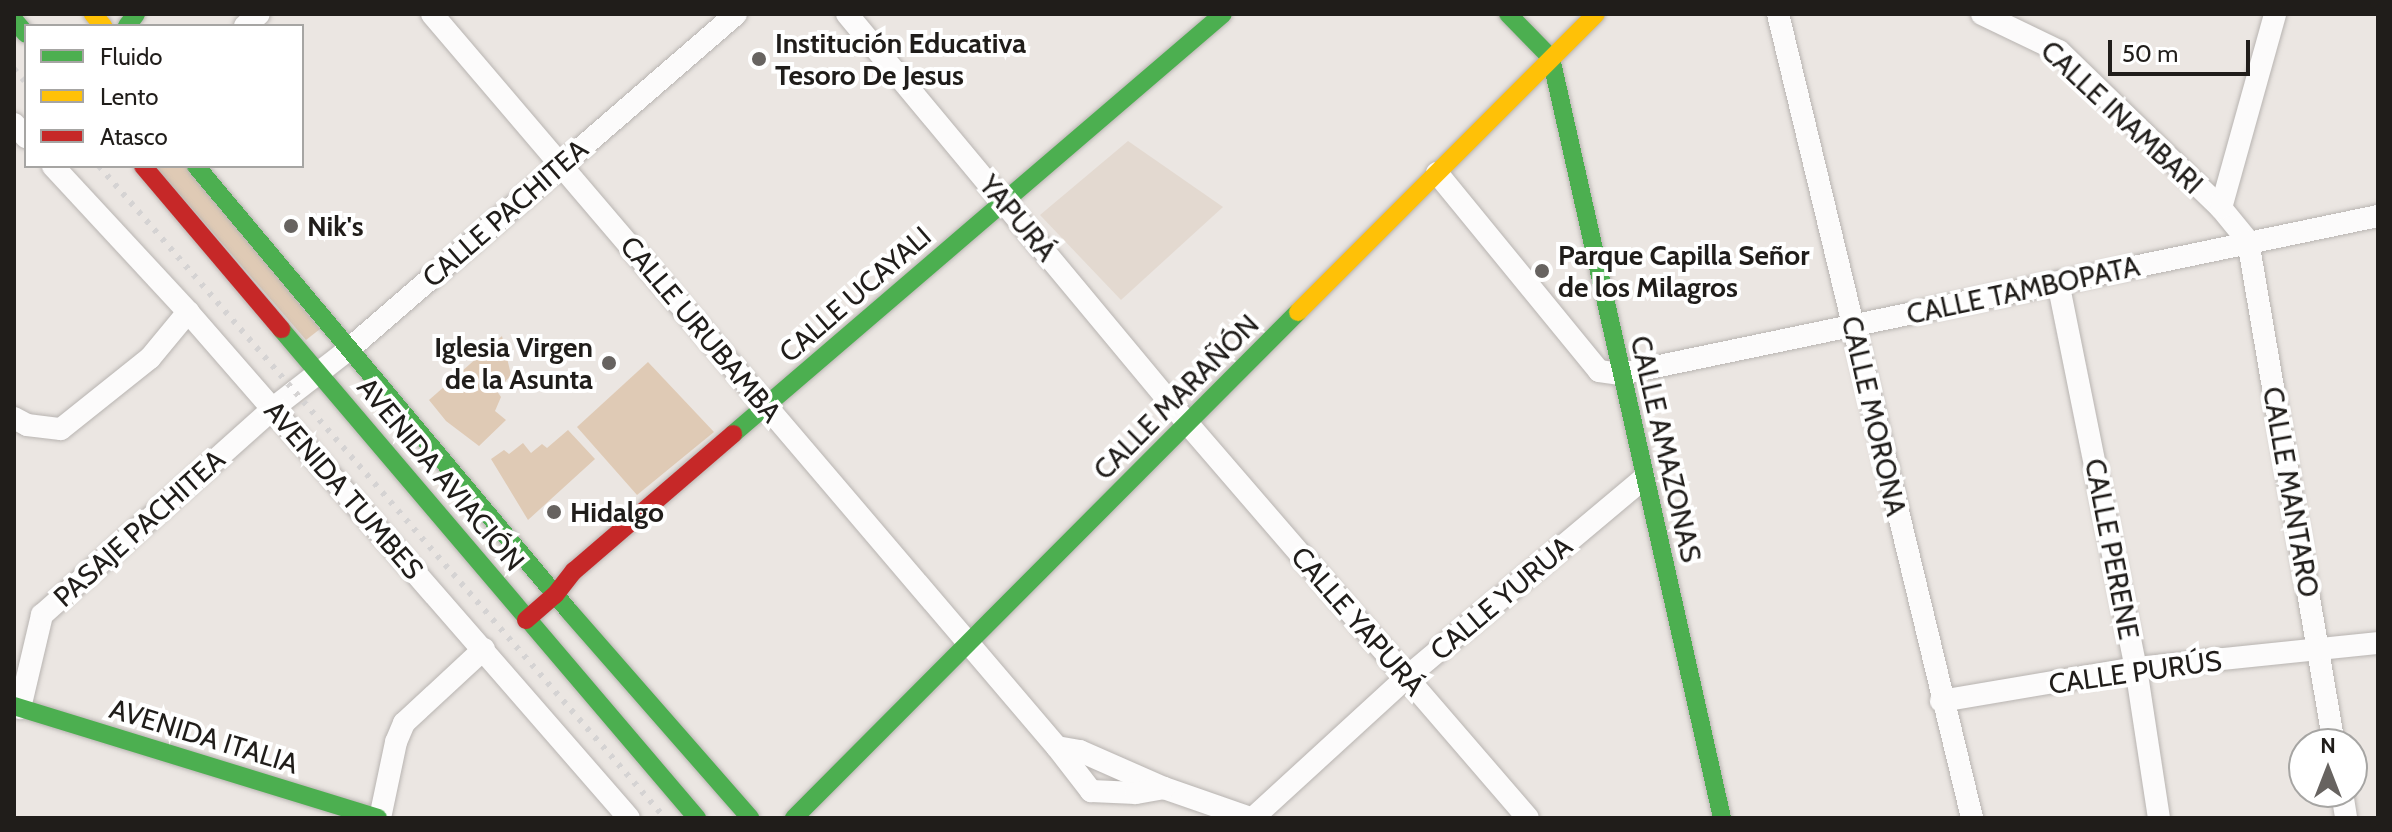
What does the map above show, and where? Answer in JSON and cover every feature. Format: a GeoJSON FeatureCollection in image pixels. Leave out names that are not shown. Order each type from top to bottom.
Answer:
{"type":"FeatureCollection","features":[{"type":"Feature","properties":{"kind":"street","name":"CALLE URUBAMBA"},"geometry":{"type":"LineString","coordinates":[[432,14],[1057,747],[1091,791],[1136,793],[1164,788]]}},
{"type":"Feature","properties":{"kind":"street","name":"CALLE PACHITEA"},"geometry":{"type":"LineString","coordinates":[[272,409],[348,350],[736,14]]}},
{"type":"Feature","properties":{"kind":"street","name":"YAPURÁ"},"geometry":{"type":"LineString","coordinates":[[847,14],[1188,424]]}},
{"type":"Feature","properties":{"kind":"street","name":"CALLE UCAYALI"},"geometry":{"type":"LineString","coordinates":[[526,620],[555,595],[574,571],[1223,14]]}},
{"type":"Feature","properties":{"kind":"street"},"geometry":{"type":"LineString","coordinates":[[1508,14],[1551,58]]}},
{"type":"Feature","properties":{"kind":"street","name":"CALLE MARAÑÓN"},"geometry":{"type":"LineString","coordinates":[[794,818],[1596,14]]}},
{"type":"Feature","properties":{"kind":"street","name":"CALLE MORONA"},"geometry":{"type":"LineString","coordinates":[[1778,14],[1941,701],[1972,818]]}},
{"type":"Feature","properties":{"kind":"street","name":"CALLE INAMBARI"},"geometry":{"type":"LineString","coordinates":[[1982,14],[2059,51],[2221,208],[2248,241]]}},
{"type":"Feature","properties":{"kind":"street"},"geometry":{"type":"LineString","coordinates":[[2221,208],[2275,14]]}},
{"type":"Feature","properties":{"kind":"street","name":"CALLE AMAZONAS"},"geometry":{"type":"LineString","coordinates":[[1551,58],[1722,818]]}},
{"type":"Feature","properties":{"kind":"street","name":"AVENIDA TUMBES"},"geometry":{"type":"LineString","coordinates":[[55,168],[188,312],[629,818]]}},
{"type":"Feature","properties":{"kind":"street","name":"AVENIDA AVIACIÓN"},"geometry":{"type":"LineString","coordinates":[[145,168],[697,818]]}},
{"type":"Feature","properties":{"kind":"street","name":"AVENIDA AVIACIÓN"},"geometry":{"type":"LineString","coordinates":[[198,168],[555,595],[750,818]]}},
{"type":"Feature","properties":{"kind":"street"},"geometry":{"type":"LineString","coordinates":[[1437,173],[1599,371],[1621,374]]}},
{"type":"Feature","properties":{"kind":"street","name":"CALLE TAMBOPATA"},"geometry":{"type":"LineString","coordinates":[[1621,374],[2378,216]]}},
{"type":"Feature","properties":{"kind":"street","name":"CALLE MANTARO"},"geometry":{"type":"LineString","coordinates":[[2248,241],[2331,728]]}},
{"type":"Feature","properties":{"kind":"street","name":"CALLE PERENE"},"geometry":{"type":"LineString","coordinates":[[2058,282],[2136,668],[2159,818]]}},
{"type":"Feature","properties":{"kind":"street"},"geometry":{"type":"LineString","coordinates":[[14,418],[27,425],[61,429],[150,358],[188,312]]}},
{"type":"Feature","properties":{"kind":"street","name":"PASAJE PACHITEA"},"geometry":{"type":"LineString","coordinates":[[17,707],[42,615],[272,409]]}},
{"type":"Feature","properties":{"kind":"street","name":"CALLE YAPURÁ"},"geometry":{"type":"LineString","coordinates":[[1188,424],[1528,818]]}},
{"type":"Feature","properties":{"kind":"street","name":"CALLE YURUA"},"geometry":{"type":"LineString","coordinates":[[1251,818],[1407,677],[1644,478]]}},
{"type":"Feature","properties":{"kind":"street","name":"CALLE PURÚS"},"geometry":{"type":"LineString","coordinates":[[1941,701],[2136,668],[2378,643]]}},
{"type":"Feature","properties":{"kind":"street"},"geometry":{"type":"LineString","coordinates":[[379,818],[396,742],[404,723],[484,649]]}},
{"type":"Feature","properties":{"kind":"street","name":"AVENIDA ITALIA"},"geometry":{"type":"LineString","coordinates":[[17,707],[379,818]]}},
{"type":"Feature","properties":{"kind":"street"},"geometry":{"type":"LineString","coordinates":[[1057,747],[1080,751],[1164,788],[1251,818]]}},
{"type":"Feature","properties":{"kind":"shaded area"},"geometry":{"type":"Polygon","coordinates":[[[1128,141],[1223,207],[1121,300],[1040,215],[1128,141]]]}},
{"type":"Feature","properties":{"kind":"shaded area"},"geometry":{"type":"Polygon","coordinates":[[[157,168],[189,168],[320,329],[306,340],[157,168]]]}},
{"type":"Feature","properties":{"kind":"shaded area"},"geometry":{"type":"Polygon","coordinates":[[[502,336],[511,375],[497,391],[501,397],[495,411],[506,420],[479,446],[446,421],[429,400],[502,336]]]}},
{"type":"Feature","properties":{"kind":"shaded area"},"geometry":{"type":"Polygon","coordinates":[[[648,362],[714,432],[637,495],[577,427],[648,362]]]}},
{"type":"Feature","properties":{"kind":"shaded area"},"geometry":{"type":"Polygon","coordinates":[[[568,430],[595,459],[528,520],[491,459],[504,450],[509,454],[523,443],[531,453],[542,444],[547,448],[568,430]]]}},
{"type":"Feature","properties":{"kind":"railway"},"geometry":{"type":"LineString","coordinates":[[14,69],[24,81]]}},
{"type":"Feature","properties":{"kind":"railway"},"geometry":{"type":"LineString","coordinates":[[101,168],[665,818]]}},
{"type":"Feature","properties":{"kind":"traffic: fast"},"geometry":{"type":"LineString","coordinates":[[128,24],[136,14]]}},
{"type":"Feature","properties":{"kind":"traffic: fast"},"geometry":{"type":"LineString","coordinates":[[733,434],[1223,14]]}},
{"type":"Feature","properties":{"kind":"traffic: fast"},"geometry":{"type":"LineString","coordinates":[[1508,14],[1551,58],[1722,818]]}},
{"type":"Feature","properties":{"kind":"traffic: fast"},"geometry":{"type":"LineString","coordinates":[[14,20],[24,32]]}},
{"type":"Feature","properties":{"kind":"traffic: fast"},"geometry":{"type":"LineString","coordinates":[[198,168],[569,611],[750,818]]}},
{"type":"Feature","properties":{"kind":"traffic: fast"},"geometry":{"type":"LineString","coordinates":[[794,818],[1298,312]]}},
{"type":"Feature","properties":{"kind":"traffic: fast"},"geometry":{"type":"LineString","coordinates":[[281,329],[697,818]]}},
{"type":"Feature","properties":{"kind":"traffic: fast"},"geometry":{"type":"LineString","coordinates":[[14,706],[378,818]]}},
{"type":"Feature","properties":{"kind":"traffic: slow"},"geometry":{"type":"LineString","coordinates":[[93,14],[101,24]]}},
{"type":"Feature","properties":{"kind":"traffic: slow"},"geometry":{"type":"LineString","coordinates":[[1298,312],[1596,14]]}},
{"type":"Feature","properties":{"kind":"traffic: jam"},"geometry":{"type":"LineString","coordinates":[[145,168],[281,329]]}},
{"type":"Feature","properties":{"kind":"traffic: jam"},"geometry":{"type":"LineString","coordinates":[[526,620],[555,595],[574,571],[733,434]]}},
{"type":"Feature","properties":{"kind":"place","name":"Institución Educativa Tesoro De Jesus"},"geometry":{"type":"Point","coordinates":[759,59]}},
{"type":"Feature","properties":{"kind":"place","name":"Nik's"},"geometry":{"type":"Point","coordinates":[291,226]}},
{"type":"Feature","properties":{"kind":"place","name":"Parque Capilla Señor de los Milagros"},"geometry":{"type":"Point","coordinates":[1542,271]}},
{"type":"Feature","properties":{"kind":"place","name":"Iglesia Virgen de la Asunta"},"geometry":{"type":"Point","coordinates":[609,363]}},
{"type":"Feature","properties":{"kind":"place","name":"Hidalgo"},"geometry":{"type":"Point","coordinates":[554,512]}}]}
